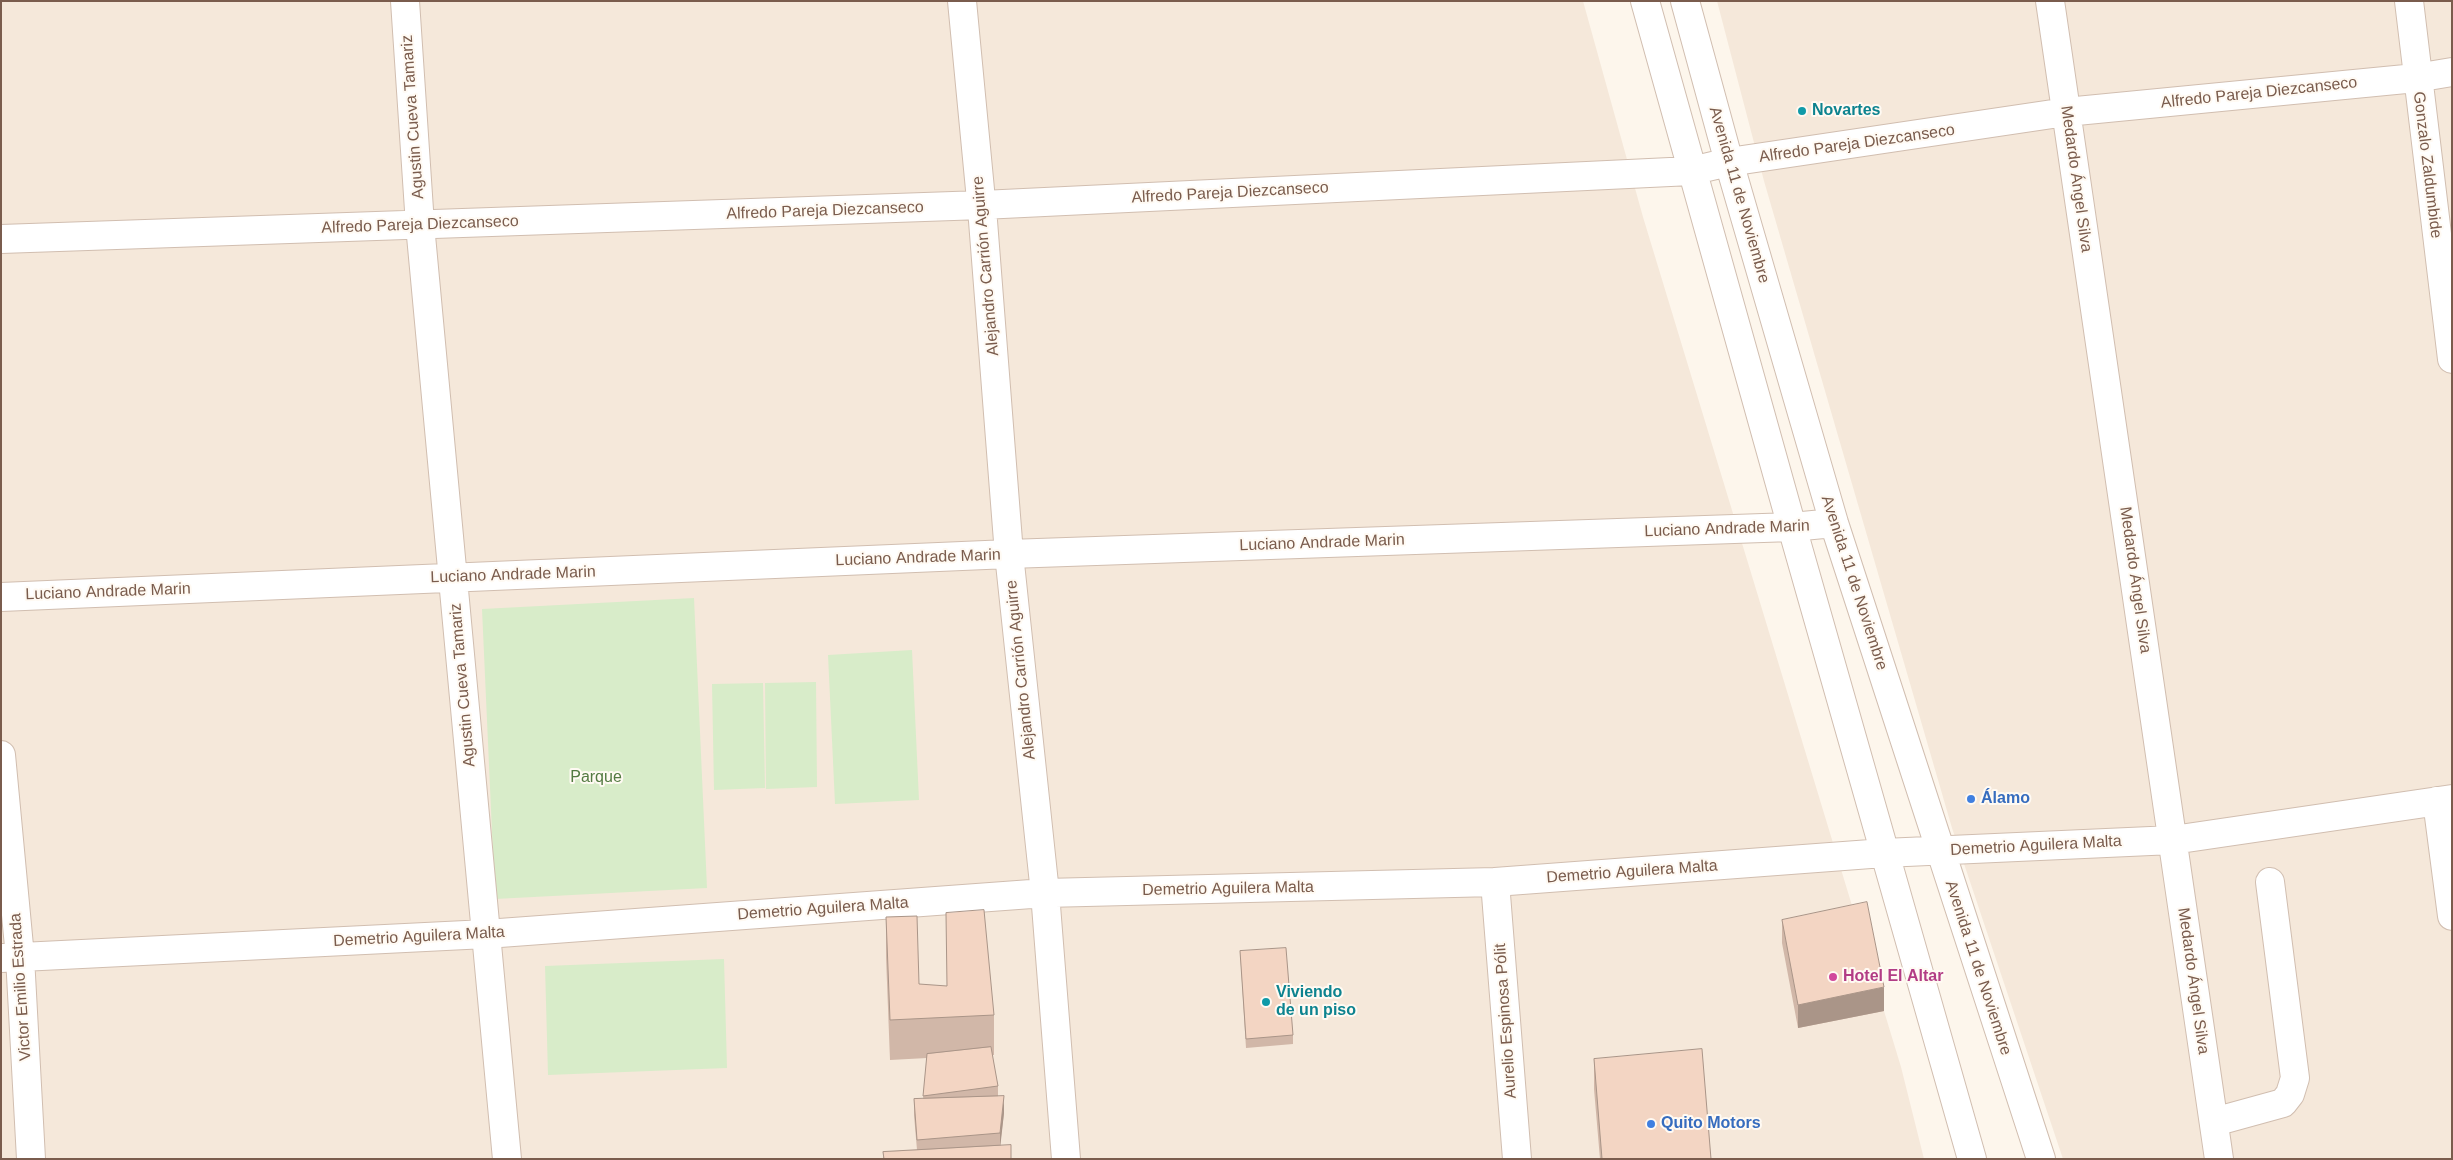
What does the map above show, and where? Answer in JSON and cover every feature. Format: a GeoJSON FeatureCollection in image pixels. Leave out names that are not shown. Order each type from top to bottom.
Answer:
{"type":"FeatureCollection","features":[{"type":"Feature","properties":{"kind":"street","name":"Agustin Cueva Tamariz"},"geometry":{"type":"LineString","coordinates":[[405,1],[420,225],[507,1159]]}},
{"type":"Feature","properties":{"kind":"street","name":"Alejandro Carrión Aguirre"},"geometry":{"type":"LineString","coordinates":[[962,1],[982,205],[1009,554],[1045,893],[1066,1159]]}},
{"type":"Feature","properties":{"kind":"street"},"geometry":{"type":"LineString","coordinates":[[1646,1],[1691,171],[1972,1159]]}},
{"type":"Feature","properties":{"kind":"street","name":"Avenida 11 de Noviembre"},"geometry":{"type":"LineString","coordinates":[[1685,1],[1729,162],[1834,523],[2041,1159]]}},
{"type":"Feature","properties":{"kind":"street","name":"Medardo Ángel Silva"},"geometry":{"type":"LineString","coordinates":[[2050,1],[2219,1159]]}},
{"type":"Feature","properties":{"kind":"street","name":"Gonzalo Zaldumbide"},"geometry":{"type":"LineString","coordinates":[[2409,1],[2416,78],[2452,359]]}},
{"type":"Feature","properties":{"kind":"street","name":"Alfredo Pareja Diezcanseco"},"geometry":{"type":"LineString","coordinates":[[1,239],[982,205],[1691,171],[1729,162],[2066,112],[2416,78],[2452,72]]}},
{"type":"Feature","properties":{"kind":"street","name":"Luciano Andrade Marin"},"geometry":{"type":"LineString","coordinates":[[1,597],[1009,554],[1792,527],[1834,523]]}},
{"type":"Feature","properties":{"kind":"street","name":"Victor Emilio Estrada"},"geometry":{"type":"LineString","coordinates":[[1,755],[11,957],[31,1159]]}},
{"type":"Feature","properties":{"kind":"street"},"geometry":{"type":"LineString","coordinates":[[2445,800],[2452,916]]}},
{"type":"Feature","properties":{"kind":"street","name":"Demetrio Aguilera Malta"},"geometry":{"type":"LineString","coordinates":[[11,957],[486,934],[1045,893],[1496,882],[1884,853],[2173,840],[2445,800]]}},
{"type":"Feature","properties":{"kind":"street","name":"Aurelio Espinosa Pólit"},"geometry":{"type":"LineString","coordinates":[[1496,882],[1517,1159]]}},
{"type":"Feature","properties":{"kind":"street"},"geometry":{"type":"LineString","coordinates":[[2214,1122],[2283,1103],[2290,1094],[2295,1078],[2270,882]]}},
{"type":"Feature","properties":{"kind":"shaded area"},"geometry":{"type":"Polygon","coordinates":[[[1,1],[1583,1],[1643,217],[1901,1067],[1924,1159],[1,1159],[1,1]]]}},
{"type":"Feature","properties":{"kind":"shaded area"},"geometry":{"type":"Polygon","coordinates":[[[1717,1],[2452,1],[2452,1159],[2063,1159],[1952,828],[1764,181],[1717,1]]]}},
{"type":"Feature","properties":{"kind":"green space","name":"Parque"},"geometry":{"type":"Polygon","coordinates":[[[694,598],[707,888],[495,899],[482,609],[694,598]]]}},
{"type":"Feature","properties":{"kind":"green space"},"geometry":{"type":"Polygon","coordinates":[[[912,650],[919,800],[835,804],[828,655],[912,650]]]}},
{"type":"Feature","properties":{"kind":"green space"},"geometry":{"type":"Polygon","coordinates":[[[816,682],[817,787],[766,789],[765,683],[816,682]]]}},
{"type":"Feature","properties":{"kind":"green space"},"geometry":{"type":"Polygon","coordinates":[[[763,683],[765,788],[714,790],[712,684],[763,683]]]}},
{"type":"Feature","properties":{"kind":"green space"},"geometry":{"type":"Polygon","coordinates":[[[724,959],[727,1068],[548,1075],[545,966],[724,959]]]}},
{"type":"Feature","properties":{"kind":"building","name":"Hotel El Altar"},"geometry":{"type":"Polygon","coordinates":[[[1867,902],[1884,987],[1798,1005],[1782,920],[1867,902]]]}},
{"type":"Feature","properties":{"kind":"building"},"geometry":{"type":"Polygon","coordinates":[[[984,910],[994,1015],[890,1020],[886,917],[917,916],[919,984],[947,986],[946,913],[984,910]]]}},
{"type":"Feature","properties":{"kind":"building","name":"Viviendo de un piso"},"geometry":{"type":"Polygon","coordinates":[[[1286,948],[1293,1035],[1246,1039],[1240,951],[1286,948]]]}},
{"type":"Feature","properties":{"kind":"building"},"geometry":{"type":"Polygon","coordinates":[[[991,1047],[998,1086],[923,1096],[927,1054],[991,1047]]]}},
{"type":"Feature","properties":{"kind":"building","name":"Quito Motors"},"geometry":{"type":"Polygon","coordinates":[[[1702,1049],[1711,1159],[1602,1159],[1594,1059],[1702,1049]]]}},
{"type":"Feature","properties":{"kind":"building"},"geometry":{"type":"Polygon","coordinates":[[[1004,1096],[1000,1133],[917,1140],[914,1099],[1004,1096]]]}},
{"type":"Feature","properties":{"kind":"building"},"geometry":{"type":"Polygon","coordinates":[[[1011,1145],[1011,1159],[884,1159],[883,1152],[1011,1145]]]}},
{"type":"Feature","properties":{"kind":"place","name":"Novartes"},"geometry":{"type":"Point","coordinates":[1802,111]}},
{"type":"Feature","properties":{"kind":"place","name":"Álamo"},"geometry":{"type":"Point","coordinates":[1971,799]}},
{"type":"Feature","properties":{"kind":"place","name":"Hotel El Altar"},"geometry":{"type":"Point","coordinates":[1833,977]}},
{"type":"Feature","properties":{"kind":"place","name":"Viviendo de un piso"},"geometry":{"type":"Point","coordinates":[1266,1002]}},
{"type":"Feature","properties":{"kind":"place","name":"Quito Motors"},"geometry":{"type":"Point","coordinates":[1651,1124]}}]}
